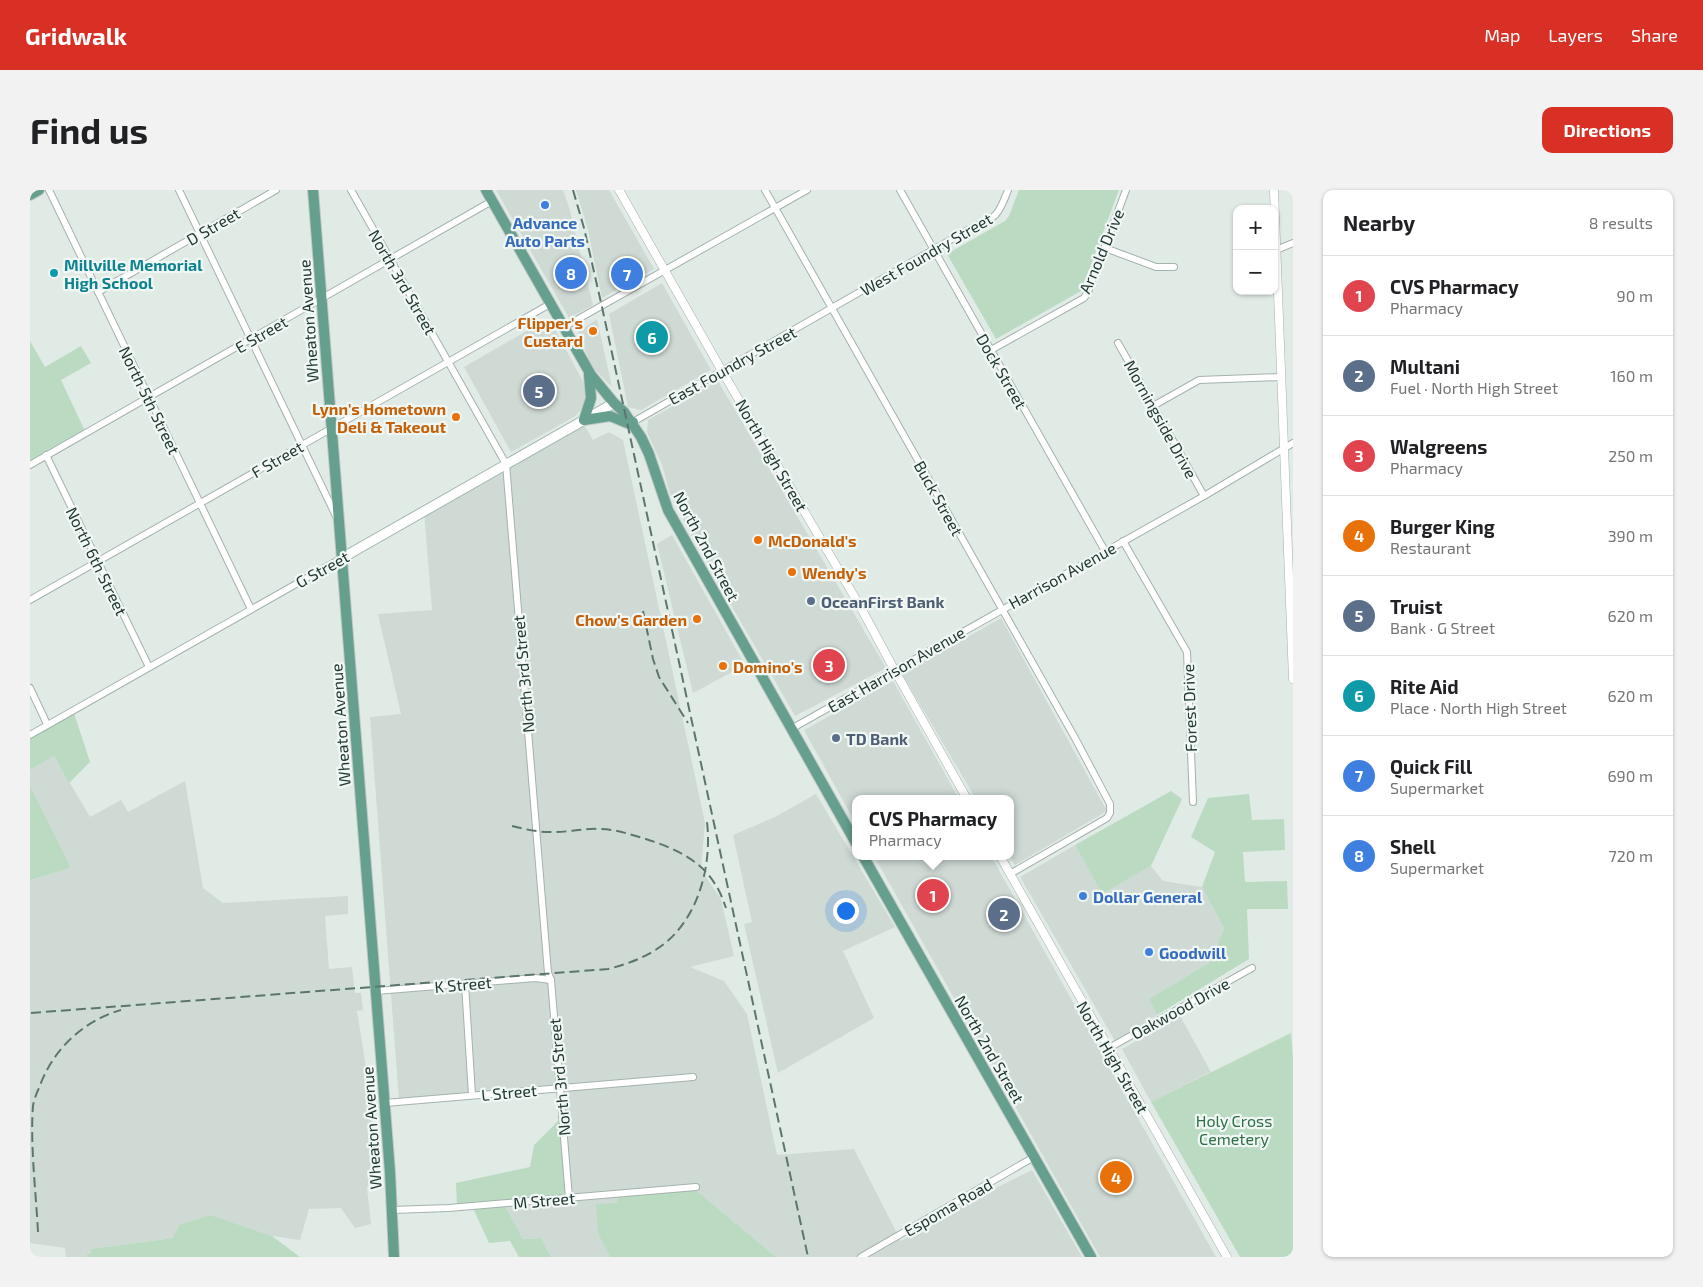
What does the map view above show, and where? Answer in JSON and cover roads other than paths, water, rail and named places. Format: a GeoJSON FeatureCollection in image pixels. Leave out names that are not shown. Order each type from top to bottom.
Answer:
{"type":"FeatureCollection","features":[{"type":"Feature","properties":{"kind":"main road"},"geometry":{"type":"LineString","coordinates":[[30,195],[39,190]]}},
{"type":"Feature","properties":{"kind":"main road","name":"Wheaton Avenue"},"geometry":{"type":"LineString","coordinates":[[313,190],[385,1103],[394,1257]]}},
{"type":"Feature","properties":{"kind":"main road","name":"North 2nd Street"},"geometry":{"type":"LineString","coordinates":[[486,190],[589,372],[632,422],[649,454],[668,510],[852,835]]}},
{"type":"Feature","properties":{"kind":"main road"},"geometry":{"type":"LineString","coordinates":[[589,372],[592,387],[591,398],[584,420],[610,416],[627,423],[632,422]]}},
{"type":"Feature","properties":{"kind":"main road","name":"G Street"},"geometry":{"type":"LineString","coordinates":[[342,558],[614,403]]}},
{"type":"Feature","properties":{"kind":"main road","name":"North 2nd Street"},"geometry":{"type":"LineString","coordinates":[[865,860],[1091,1257]]}},
{"type":"Feature","properties":{"kind":"street","name":"North 5th Street"},"geometry":{"type":"LineString","coordinates":[[49,190],[251,609]]}},
{"type":"Feature","properties":{"kind":"street"},"geometry":{"type":"LineString","coordinates":[[179,190],[339,520]]}},
{"type":"Feature","properties":{"kind":"street","name":"D Street"},"geometry":{"type":"LineString","coordinates":[[98,292],[276,190]]}},
{"type":"Feature","properties":{"kind":"street","name":"North 3rd Street"},"geometry":{"type":"LineString","coordinates":[[350,190],[506,464],[547,964],[551,980],[569,1198]]}},
{"type":"Feature","properties":{"kind":"street","name":"North High Street"},"geometry":{"type":"LineString","coordinates":[[620,190],[722,370],[861,608],[965,795]]}},
{"type":"Feature","properties":{"kind":"street","name":"Buck Street"},"geometry":{"type":"LineString","coordinates":[[765,190],[1075,738],[1111,808],[1108,818],[1010,874]]}},
{"type":"Feature","properties":{"kind":"street"},"geometry":{"type":"LineString","coordinates":[[564,327],[807,190]]}},
{"type":"Feature","properties":{"kind":"street","name":"Dock Street"},"geometry":{"type":"LineString","coordinates":[[900,190],[1105,552]]}},
{"type":"Feature","properties":{"kind":"street","name":"West Foundry Street"},"geometry":{"type":"LineString","coordinates":[[832,308],[993,218],[1000,210],[1008,190]]}},
{"type":"Feature","properties":{"kind":"street","name":"Arnold Drive"},"geometry":{"type":"LineString","coordinates":[[991,350],[1084,298],[1088,292],[1126,190]]}},
{"type":"Feature","properties":{"kind":"street"},"geometry":{"type":"LineString","coordinates":[[1274,190],[1274,205]]}},
{"type":"Feature","properties":{"kind":"street","name":"E Street"},"geometry":{"type":"LineString","coordinates":[[30,465],[492,201]]}},
{"type":"Feature","properties":{"kind":"street"},"geometry":{"type":"LineString","coordinates":[[1278,249],[1293,244]]}},
{"type":"Feature","properties":{"kind":"street"},"geometry":{"type":"LineString","coordinates":[[1105,248],[1156,267],[1174,267]]}},
{"type":"Feature","properties":{"kind":"street"},"geometry":{"type":"LineString","coordinates":[[1278,295],[1293,679]]}},
{"type":"Feature","properties":{"kind":"street","name":"F Street"},"geometry":{"type":"LineString","coordinates":[[30,600],[550,304]]}},
{"type":"Feature","properties":{"kind":"street","name":"East Foundry Street"},"geometry":{"type":"LineString","coordinates":[[632,422],[832,308]]}},
{"type":"Feature","properties":{"kind":"street","name":"Morningside Drive"},"geometry":{"type":"LineString","coordinates":[[1118,343],[1204,496]]}},
{"type":"Feature","properties":{"kind":"street"},"geometry":{"type":"LineString","coordinates":[[1153,406],[1199,380],[1281,377]]}},
{"type":"Feature","properties":{"kind":"street","name":"Harrison Avenue"},"geometry":{"type":"LineString","coordinates":[[1001,609],[1204,496],[1293,443]]}},
{"type":"Feature","properties":{"kind":"street","name":"North 6th Street"},"geometry":{"type":"LineString","coordinates":[[46,455],[149,666]]}},
{"type":"Feature","properties":{"kind":"street","name":"Forest Drive"},"geometry":{"type":"LineString","coordinates":[[1123,541],[1187,652],[1193,802]]}},
{"type":"Feature","properties":{"kind":"street","name":"G Street"},"geometry":{"type":"LineString","coordinates":[[30,734],[342,558]]}},
{"type":"Feature","properties":{"kind":"street","name":"East Harrison Avenue"},"geometry":{"type":"LineString","coordinates":[[791,729],[1001,609]]}},
{"type":"Feature","properties":{"kind":"street"},"geometry":{"type":"LineString","coordinates":[[30,688],[48,724]]}},
{"type":"Feature","properties":{"kind":"street","name":"North High Street"},"geometry":{"type":"LineString","coordinates":[[1002,860],[1227,1257]]}},
{"type":"Feature","properties":{"kind":"street","name":"Oakwood Drive"},"geometry":{"type":"LineString","coordinates":[[1108,1048],[1252,968]]}},
{"type":"Feature","properties":{"kind":"street","name":"K Street"},"geometry":{"type":"LineString","coordinates":[[376,991],[535,978],[551,980]]}},
{"type":"Feature","properties":{"kind":"street"},"geometry":{"type":"LineString","coordinates":[[464,984],[472,1096]]}},
{"type":"Feature","properties":{"kind":"street","name":"L Street"},"geometry":{"type":"LineString","coordinates":[[385,1103],[693,1077]]}},
{"type":"Feature","properties":{"kind":"street","name":"Espoma Road"},"geometry":{"type":"LineString","coordinates":[[862,1257],[1034,1157]]}},
{"type":"Feature","properties":{"kind":"street","name":"M Street"},"geometry":{"type":"LineString","coordinates":[[392,1210],[449,1208],[696,1187]]}},
{"type":"Feature","properties":{"kind":"railway"},"geometry":{"type":"LineString","coordinates":[[573,190],[584,228],[602,307],[808,1257]]}},
{"type":"Feature","properties":{"kind":"railway"},"geometry":{"type":"LineString","coordinates":[[643,611],[653,659],[659,677],[688,723]]}},
{"type":"Feature","properties":{"kind":"railway"},"geometry":{"type":"LineString","coordinates":[[31,1013],[608,969],[637,960],[658,949],[676,932],[686,919],[701,889],[705,872],[708,838],[707,822]]}},
{"type":"Feature","properties":{"kind":"railway"},"geometry":{"type":"LineString","coordinates":[[512,826],[544,832],[593,829],[611,830],[664,845],[693,860],[701,867],[717,887],[726,908]]}},
{"type":"Feature","properties":{"kind":"railway"},"geometry":{"type":"LineString","coordinates":[[38,1232],[32,1136],[33,1106],[36,1095],[52,1062],[70,1039],[94,1022],[121,1010]]}},
{"type":"Feature","properties":{"kind":"place","name":"Advance Auto Parts"},"geometry":{"type":"Point","coordinates":[545,205]}},
{"type":"Feature","properties":{"kind":"place","name":"Millville Memorial High School"},"geometry":{"type":"Point","coordinates":[54,273]}},
{"type":"Feature","properties":{"kind":"place","name":"Shell"},"geometry":{"type":"Point","coordinates":[571,273]}},
{"type":"Feature","properties":{"kind":"place","name":"Quick Fill"},"geometry":{"type":"Point","coordinates":[627,274]}},
{"type":"Feature","properties":{"kind":"place","name":"Flipper's Custard"},"geometry":{"type":"Point","coordinates":[593,331]}},
{"type":"Feature","properties":{"kind":"place","name":"Rite Aid"},"geometry":{"type":"Point","coordinates":[652,337]}},
{"type":"Feature","properties":{"kind":"place","name":"Truist"},"geometry":{"type":"Point","coordinates":[539,391]}},
{"type":"Feature","properties":{"kind":"place","name":"Lynn's Hometown Deli & Takeout"},"geometry":{"type":"Point","coordinates":[456,417]}},
{"type":"Feature","properties":{"kind":"place","name":"McDonald's"},"geometry":{"type":"Point","coordinates":[758,540]}},
{"type":"Feature","properties":{"kind":"place","name":"Wendy's"},"geometry":{"type":"Point","coordinates":[792,572]}},
{"type":"Feature","properties":{"kind":"place","name":"OceanFirst Bank"},"geometry":{"type":"Point","coordinates":[811,601]}},
{"type":"Feature","properties":{"kind":"place","name":"Chow's Garden"},"geometry":{"type":"Point","coordinates":[697,619]}},
{"type":"Feature","properties":{"kind":"place","name":"Walgreens"},"geometry":{"type":"Point","coordinates":[829,665]}},
{"type":"Feature","properties":{"kind":"place","name":"Domino's"},"geometry":{"type":"Point","coordinates":[723,666]}},
{"type":"Feature","properties":{"kind":"place","name":"TD Bank"},"geometry":{"type":"Point","coordinates":[836,738]}},
{"type":"Feature","properties":{"kind":"place","name":"CVS Pharmacy"},"geometry":{"type":"Point","coordinates":[933,895]}},
{"type":"Feature","properties":{"kind":"place","name":"Dollar General"},"geometry":{"type":"Point","coordinates":[1083,896]}},
{"type":"Feature","properties":{"kind":"place","name":"Multani"},"geometry":{"type":"Point","coordinates":[1004,914]}},
{"type":"Feature","properties":{"kind":"place","name":"Goodwill"},"geometry":{"type":"Point","coordinates":[1149,952]}},
{"type":"Feature","properties":{"kind":"place","name":"Burger King"},"geometry":{"type":"Point","coordinates":[1116,1177]}},
{"type":"Feature","properties":{"kind":"park label","name":"Holy Cross Cemetery"},"geometry":{"type":"Point","coordinates":[1234,1129]}}]}
